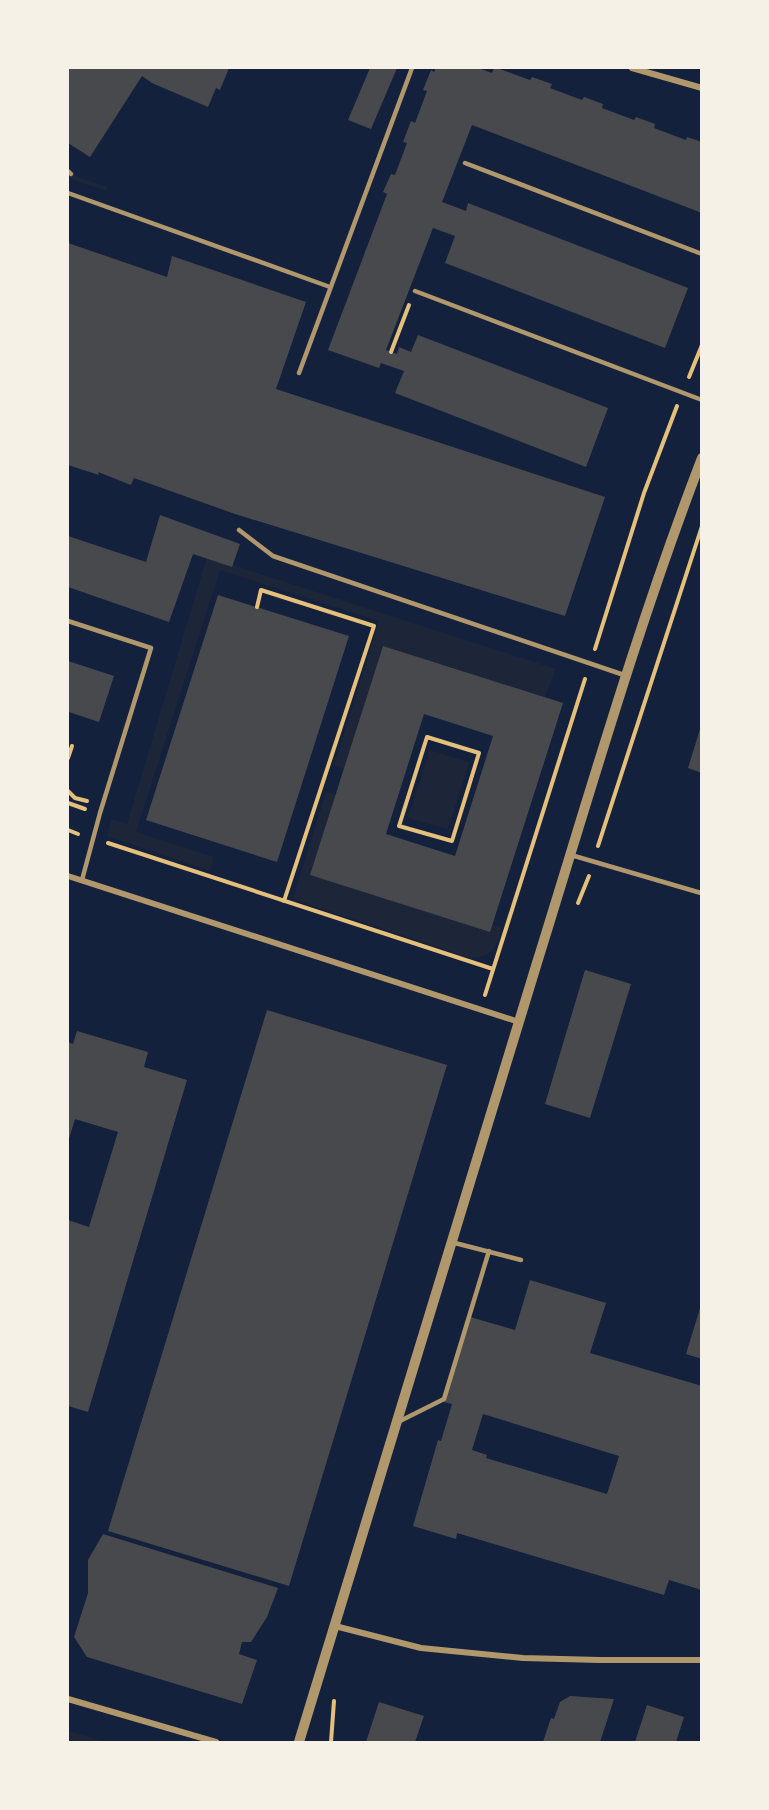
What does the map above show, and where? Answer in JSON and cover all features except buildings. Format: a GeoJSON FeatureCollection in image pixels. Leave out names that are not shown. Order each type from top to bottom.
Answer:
{"type":"FeatureCollection","features":[{"type":"Feature","properties":{"kind":"street"},"geometry":{"type":"LineString","coordinates":[[632,68],[702,88]]}},
{"type":"Feature","properties":{"kind":"street"},"geometry":{"type":"LineString","coordinates":[[299,1743],[450,1241],[666,550],[702,458]]}},
{"type":"Feature","properties":{"kind":"street"},"geometry":{"type":"LineString","coordinates":[[68,876],[519,1022]]}},
{"type":"Feature","properties":{"kind":"street"},"geometry":{"type":"LineString","coordinates":[[335,1626],[432,1650],[523,1658],[702,1660]]}},
{"type":"Feature","properties":{"kind":"street"},"geometry":{"type":"LineString","coordinates":[[68,1699],[216,1743]]}},
{"type":"Feature","properties":{"kind":"lane"},"geometry":{"type":"LineString","coordinates":[[299,373],[412,68]]}},
{"type":"Feature","properties":{"kind":"lane"},"geometry":{"type":"LineString","coordinates":[[465,162],[702,254]]}},
{"type":"Feature","properties":{"kind":"lane"},"geometry":{"type":"LineString","coordinates":[[68,193],[330,287]]}},
{"type":"Feature","properties":{"kind":"lane"},"geometry":{"type":"LineString","coordinates":[[415,291],[702,400]]}},
{"type":"Feature","properties":{"kind":"lane"},"geometry":{"type":"LineString","coordinates":[[239,530],[273,556],[627,675]]}},
{"type":"Feature","properties":{"kind":"lane"},"geometry":{"type":"LineString","coordinates":[[68,621],[151,648],[82,880]]}},
{"type":"Feature","properties":{"kind":"lane"},"geometry":{"type":"LineString","coordinates":[[571,855],[701,893]]}},
{"type":"Feature","properties":{"kind":"lane"},"geometry":{"type":"LineString","coordinates":[[450,1241],[521,1260]]}},
{"type":"Feature","properties":{"kind":"lane"},"geometry":{"type":"LineString","coordinates":[[396,1423],[444,1399],[489,1251]]}},
{"type":"Feature","properties":{"kind":"path"},"geometry":{"type":"LineString","coordinates":[[391,352],[415,291]]}},
{"type":"Feature","properties":{"kind":"path"},"geometry":{"type":"LineString","coordinates":[[257,607],[261,590],[374,626],[284,901]]}},
{"type":"Feature","properties":{"kind":"path"},"geometry":{"type":"LineString","coordinates":[[427,737],[478,753],[452,841],[399,826],[407,802],[427,737]]}},
{"type":"Feature","properties":{"kind":"path"},"geometry":{"type":"LineString","coordinates":[[68,758],[72,746]]}},
{"type":"Feature","properties":{"kind":"path"},"geometry":{"type":"LineString","coordinates":[[68,830],[493,969]]}},
{"type":"Feature","properties":{"kind":"shaded area"},"geometry":{"type":"Polygon","coordinates":[[[68,173],[107,187],[106,191],[68,178],[68,173]]]}},
{"type":"Feature","properties":{"kind":"shaded area"},"geometry":{"type":"Polygon","coordinates":[[[207,557],[556,669],[545,697],[383,646],[344,769],[334,766],[379,621],[220,570],[136,832],[214,857],[210,871],[107,836],[111,819],[127,824],[207,557]]]}},
{"type":"Feature","properties":{"kind":"shaded area"},"geometry":{"type":"Polygon","coordinates":[[[430,750],[469,762],[448,829],[408,818],[430,750]]]}},
{"type":"Feature","properties":{"kind":"shaded area"},"geometry":{"type":"Polygon","coordinates":[[[326,792],[336,795],[492,925],[502,927],[492,951],[482,957],[467,957],[293,899],[326,792]]]}},
{"type":"Feature","properties":{"kind":"shaded area"},"geometry":{"type":"Polygon","coordinates":[[[68,1731],[107,1742],[68,1742],[68,1731]]]}}]}
